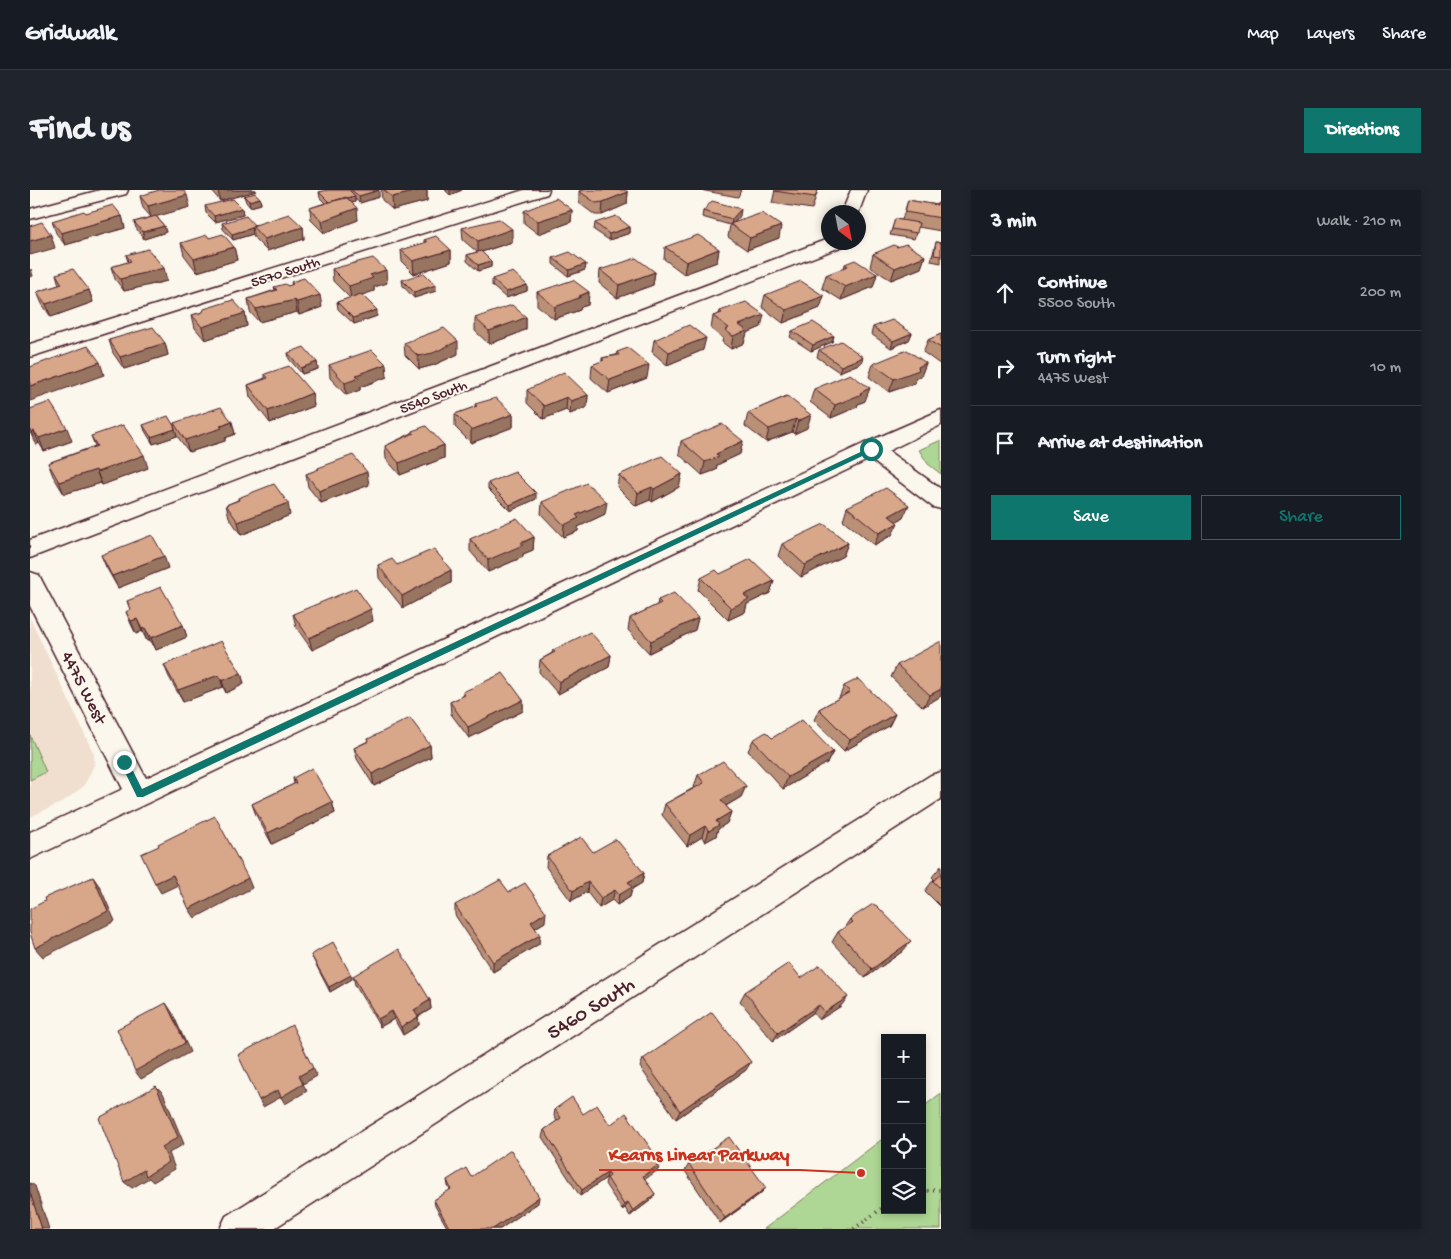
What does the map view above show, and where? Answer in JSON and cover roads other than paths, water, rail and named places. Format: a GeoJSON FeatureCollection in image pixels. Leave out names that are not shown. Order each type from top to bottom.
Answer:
{"type":"FeatureCollection","features":[{"type":"Feature","properties":{"kind":"street"},"geometry":{"type":"LineString","coordinates":[[30,214],[120,190]]}},
{"type":"Feature","properties":{"kind":"street","name":"5570 South"},"geometry":{"type":"LineString","coordinates":[[30,351],[541,190]]}},
{"type":"Feature","properties":{"kind":"street"},"geometry":{"type":"LineString","coordinates":[[854,205],[859,190]]}},
{"type":"Feature","properties":{"kind":"street","name":"5540 South"},"geometry":{"type":"LineString","coordinates":[[30,549],[821,248]]}},
{"type":"Feature","properties":{"kind":"street"},"geometry":{"type":"LineString","coordinates":[[30,846],[941,417]]}},
{"type":"Feature","properties":{"kind":"street"},"geometry":{"type":"LineString","coordinates":[[871,449],[941,501]]}},
{"type":"Feature","properties":{"kind":"street","name":"4475 West"},"geometry":{"type":"LineString","coordinates":[[30,581],[140,794]]}},
{"type":"Feature","properties":{"kind":"street","name":"5460 South"},"geometry":{"type":"LineString","coordinates":[[239,1229],[941,784]]}},
{"type":"Feature","properties":{"kind":"place","name":"Kearns Linear Parkway"},"geometry":{"type":"Point","coordinates":[861,1173]}}]}
